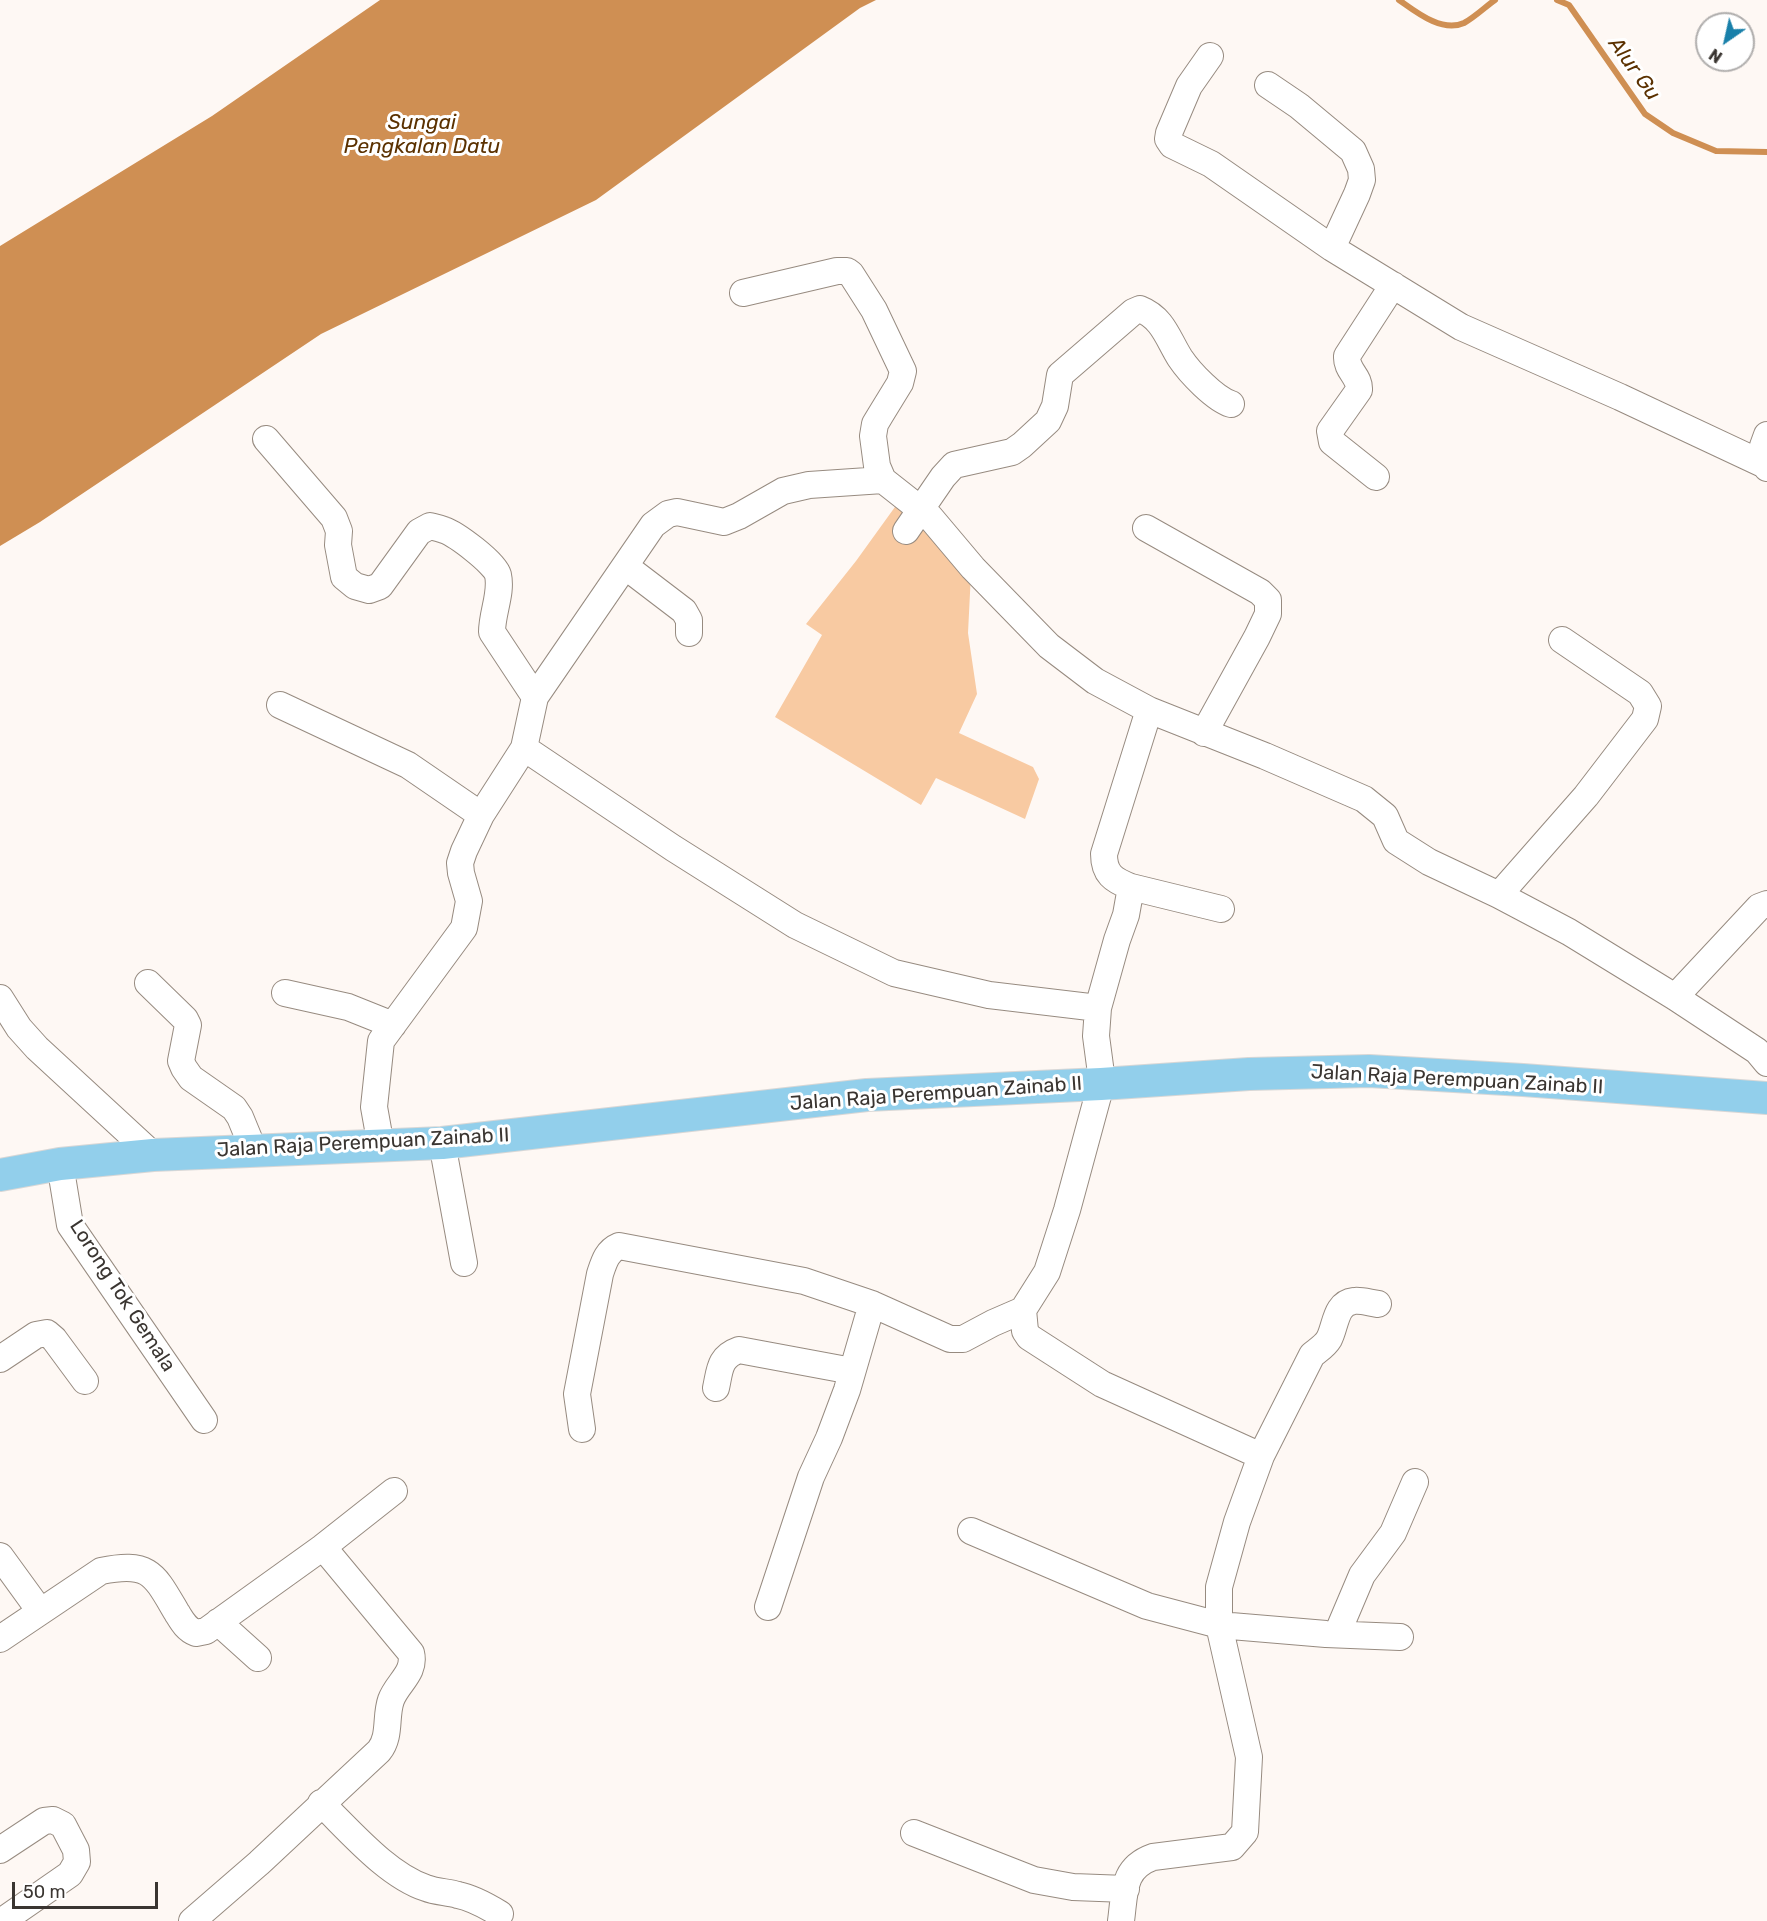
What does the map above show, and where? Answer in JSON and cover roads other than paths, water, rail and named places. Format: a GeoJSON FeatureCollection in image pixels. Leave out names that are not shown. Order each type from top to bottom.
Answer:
{"type":"FeatureCollection","features":[{"type":"Feature","properties":{"kind":"main road","name":"Jalan Raja Perempuan Zainab II"},"geometry":{"type":"LineString","coordinates":[[0,1175],[60,1164],[153,1155],[442,1143],[867,1095],[1101,1084],[1249,1074],[1369,1071],[1767,1098]]}},
{"type":"Feature","properties":{"kind":"street"},"geometry":{"type":"LineString","coordinates":[[1210,56],[1189,86],[1168,139],[1172,145],[1211,164],[1332,248],[1461,327],[1766,466]]}},
{"type":"Feature","properties":{"kind":"street"},"geometry":{"type":"LineString","coordinates":[[1268,84],[1299,106],[1353,151],[1361,169],[1362,180],[1357,194],[1332,248]]}},
{"type":"Feature","properties":{"kind":"street"},"geometry":{"type":"LineString","coordinates":[[743,293],[837,271],[847,272],[854,278],[877,316],[903,371],[900,383],[875,424],[873,436],[877,466],[883,480],[920,509],[943,531],[972,568],[1049,646],[1095,681],[1149,710],[1364,799],[1385,816],[1396,841],[1429,862],[1569,932],[1757,1051],[1767,1064]]}},
{"type":"Feature","properties":{"kind":"street"},"geometry":{"type":"LineString","coordinates":[[1376,477],[1332,442],[1329,431],[1359,390],[1358,380],[1348,367],[1347,356],[1393,285]]}},
{"type":"Feature","properties":{"kind":"street"},"geometry":{"type":"LineString","coordinates":[[906,531],[954,465],[1012,452],[1022,445],[1052,415],[1060,375],[1133,312],[1140,309],[1156,319],[1166,331],[1181,359],[1195,375],[1221,401],[1231,404]]}},
{"type":"Feature","properties":{"kind":"street"},"geometry":{"type":"LineString","coordinates":[[1766,466],[1763,446],[1767,435]]}},
{"type":"Feature","properties":{"kind":"street"},"geometry":{"type":"LineString","coordinates":[[266,439],[334,518],[339,531],[338,544],[344,577],[355,586],[369,590],[380,586],[419,532],[430,526],[446,530],[490,562],[498,574],[498,593],[492,632],[535,697]]}},
{"type":"Feature","properties":{"kind":"street"},"geometry":{"type":"LineString","coordinates":[[381,1146],[374,1107],[381,1041],[464,928],[469,901],[462,881],[460,863],[481,815],[524,748],[535,697],[653,525],[668,514],[686,513],[724,522],[783,491],[809,485],[883,480]]}},
{"type":"Feature","properties":{"kind":"street"},"geometry":{"type":"LineString","coordinates":[[1146,528],[1260,592],[1268,600],[1268,614],[1204,732]]}},
{"type":"Feature","properties":{"kind":"street"},"geometry":{"type":"LineString","coordinates":[[625,566],[684,611],[689,620],[689,633]]}},
{"type":"Feature","properties":{"kind":"street"},"geometry":{"type":"LineString","coordinates":[[1499,895],[1586,796],[1645,720],[1648,706],[1640,693],[1562,640]]}},
{"type":"Feature","properties":{"kind":"street"},"geometry":{"type":"LineString","coordinates":[[280,705],[408,765],[481,815]]}},
{"type":"Feature","properties":{"kind":"street"},"geometry":{"type":"LineString","coordinates":[[1149,710],[1104,854],[1104,865],[1120,883],[1221,909]]}},
{"type":"Feature","properties":{"kind":"street"},"geometry":{"type":"LineString","coordinates":[[524,748],[673,848],[795,925],[894,973],[989,995],[1098,1008]]}},
{"type":"Feature","properties":{"kind":"street"},"geometry":{"type":"LineString","coordinates":[[582,1429],[577,1394],[600,1274],[607,1256],[612,1249],[619,1246],[804,1281],[872,1304],[950,1339],[963,1339],[1023,1310],[1047,1272],[1067,1210],[1101,1084],[1096,1036],[1098,1008],[1116,940],[1126,915],[1131,887]]}},
{"type":"Feature","properties":{"kind":"street"},"geometry":{"type":"LineString","coordinates":[[1675,997],[1759,907],[1767,904]]}},
{"type":"Feature","properties":{"kind":"street"},"geometry":{"type":"LineString","coordinates":[[148,982],[188,1025],[181,1061],[184,1068],[191,1078],[234,1108],[254,1151]]}},
{"type":"Feature","properties":{"kind":"street"},"geometry":{"type":"LineString","coordinates":[[285,993],[348,1007],[393,1025]]}},
{"type":"Feature","properties":{"kind":"street"},"geometry":{"type":"LineString","coordinates":[[0,998],[19,1028],[37,1048],[153,1155]]}},
{"type":"Feature","properties":{"kind":"street"},"geometry":{"type":"LineString","coordinates":[[442,1143],[465,1263]]}},
{"type":"Feature","properties":{"kind":"street","name":"Lorong Tok Gemala"},"geometry":{"type":"LineString","coordinates":[[60,1164],[70,1225],[204,1420]]}},
{"type":"Feature","properties":{"kind":"street"},"geometry":{"type":"LineString","coordinates":[[1121,1921],[1126,1889],[1132,1870],[1144,1861],[1153,1857],[1232,1847],[1245,1832],[1249,1757],[1220,1625],[1219,1587],[1237,1522],[1261,1456],[1312,1355],[1326,1344],[1331,1336],[1339,1310],[1345,1304],[1353,1301],[1378,1304]]}},
{"type":"Feature","properties":{"kind":"street"},"geometry":{"type":"LineString","coordinates":[[768,1607],[811,1477],[847,1390],[872,1304]]}},
{"type":"Feature","properties":{"kind":"street"},"geometry":{"type":"LineString","coordinates":[[1023,1310],[1025,1331],[1029,1337],[1102,1384],[1261,1456]]}},
{"type":"Feature","properties":{"kind":"street"},"geometry":{"type":"LineString","coordinates":[[0,1359],[36,1335],[46,1333],[54,1339],[85,1381]]}},
{"type":"Feature","properties":{"kind":"street"},"geometry":{"type":"LineString","coordinates":[[716,1388],[722,1361],[729,1353],[739,1350],[852,1371]]}},
{"type":"Feature","properties":{"kind":"street"},"geometry":{"type":"LineString","coordinates":[[1337,1634],[1362,1575],[1393,1533],[1415,1482]]}},
{"type":"Feature","properties":{"kind":"street"},"geometry":{"type":"LineString","coordinates":[[0,1639],[101,1571],[118,1567],[145,1571],[156,1578],[181,1620],[191,1631],[201,1632],[323,1547],[394,1491]]}},
{"type":"Feature","properties":{"kind":"street"},"geometry":{"type":"LineString","coordinates":[[971,1531],[1147,1606],[1220,1625],[1400,1637]]}},
{"type":"Feature","properties":{"kind":"street"},"geometry":{"type":"LineString","coordinates":[[192,1921],[259,1863],[384,1745],[391,1701],[410,1670],[413,1662],[411,1653],[323,1547]]}},
{"type":"Feature","properties":{"kind":"street"},"geometry":{"type":"LineString","coordinates":[[0,1556],[40,1611]]}},
{"type":"Feature","properties":{"kind":"street"},"geometry":{"type":"LineString","coordinates":[[218,1622],[258,1658]]}},
{"type":"Feature","properties":{"kind":"street"},"geometry":{"type":"LineString","coordinates":[[321,1803],[373,1853],[409,1880],[426,1888],[469,1898],[500,1914]]}},
{"type":"Feature","properties":{"kind":"street"},"geometry":{"type":"LineString","coordinates":[[0,1850],[44,1821],[53,1820],[63,1825],[76,1850],[77,1862],[70,1874],[4,1917]]}},
{"type":"Feature","properties":{"kind":"street"},"geometry":{"type":"LineString","coordinates":[[914,1833],[1034,1880],[1073,1887],[1126,1889]]}},
{"type":"Feature","properties":{"kind":"water","name":"Sungai Pengkalan Datu"},"geometry":{"type":"Polygon","coordinates":[[[380,0],[876,0],[860,8],[596,200],[321,334],[40,522],[0,546],[0,246],[212,116],[380,0]]]}},
{"type":"Feature","properties":{"kind":"waterway","name":"Alur Gu"},"geometry":{"type":"LineString","coordinates":[[1399,0],[1430,20],[1447,25],[1468,21],[1495,0]]}},
{"type":"Feature","properties":{"kind":"waterway","name":"Alur Gu"},"geometry":{"type":"LineString","coordinates":[[1557,0],[1569,5],[1645,114],[1673,133],[1716,151],[1767,152]]}}]}
